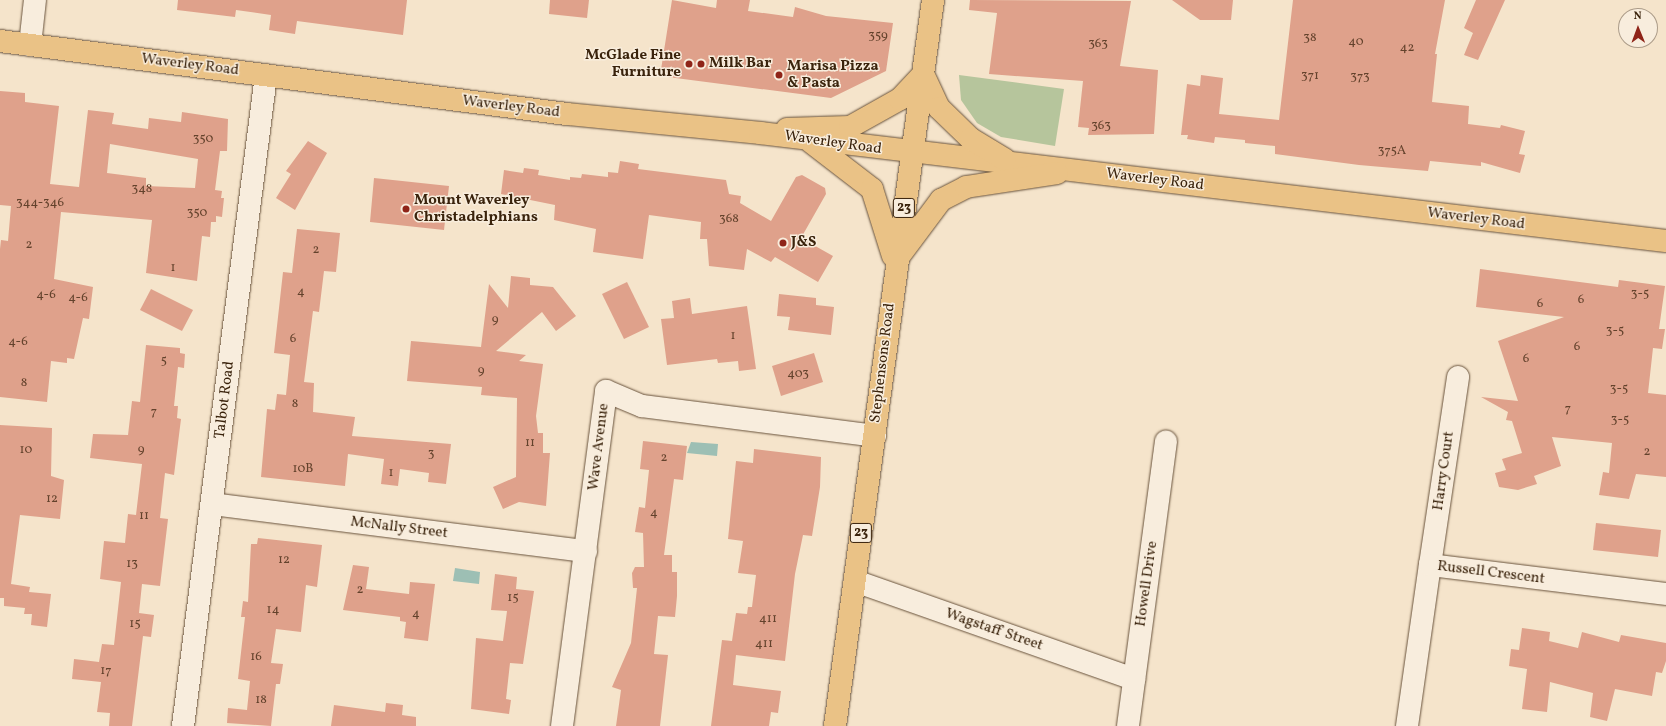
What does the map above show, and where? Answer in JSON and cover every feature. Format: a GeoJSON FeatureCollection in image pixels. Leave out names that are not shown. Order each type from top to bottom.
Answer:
{"type":"FeatureCollection","features":[{"type":"Feature","properties":{"kind":"main road","name":"Stephensons Road"},"geometry":{"type":"LineString","coordinates":[[835,726],[874,436],[895,263],[913,154],[933,0]]}},
{"type":"Feature","properties":{"kind":"main road","name":"Waverley Road"},"geometry":{"type":"LineString","coordinates":[[0,41],[266,74],[574,115],[760,133],[913,154],[1008,162],[1666,242]]}},
{"type":"Feature","properties":{"kind":"main road"},"geometry":{"type":"LineString","coordinates":[[760,133],[817,126],[850,127],[900,99],[923,74],[939,108],[970,138],[1008,162]]}},
{"type":"Feature","properties":{"kind":"main road"},"geometry":{"type":"LineString","coordinates":[[810,141],[872,189],[895,263]]}},
{"type":"Feature","properties":{"kind":"main road"},"geometry":{"type":"LineString","coordinates":[[895,263],[941,200],[966,187],[1013,182],[1074,170]]}},
{"type":"Feature","properties":{"kind":"street"},"geometry":{"type":"LineString","coordinates":[[30,45],[35,0]]}},
{"type":"Feature","properties":{"kind":"street","name":"Talbot Road"},"geometry":{"type":"LineString","coordinates":[[183,726],[266,74]]}},
{"type":"Feature","properties":{"kind":"street","name":"Harry Court"},"geometry":{"type":"LineString","coordinates":[[1430,565],[1458,377]]}},
{"type":"Feature","properties":{"kind":"street","name":"Wave Avenue"},"geometry":{"type":"LineString","coordinates":[[562,726],[606,391],[642,406],[874,436]]}},
{"type":"Feature","properties":{"kind":"street","name":"Howell Drive"},"geometry":{"type":"LineString","coordinates":[[1128,726],[1166,442]]}},
{"type":"Feature","properties":{"kind":"street","name":"McNally Street"},"geometry":{"type":"LineString","coordinates":[[212,504],[586,551]]}},
{"type":"Feature","properties":{"kind":"street","name":"Russell Crescent"},"geometry":{"type":"LineString","coordinates":[[1407,726],[1430,565],[1666,594]]}},
{"type":"Feature","properties":{"kind":"street","name":"Wagstaff Street"},"geometry":{"type":"LineString","coordinates":[[855,581],[1134,679]]}},
{"type":"Feature","properties":{"kind":"green space"},"geometry":{"type":"Polygon","coordinates":[[[959,75],[1064,89],[1055,146],[1001,137],[977,123],[961,100],[959,75]]]}},
{"type":"Feature","properties":{"kind":"water"},"geometry":{"type":"Polygon","coordinates":[[[691,442],[718,444],[717,456],[687,453],[691,442]]]}},
{"type":"Feature","properties":{"kind":"water"},"geometry":{"type":"Polygon","coordinates":[[[455,568],[480,572],[479,584],[453,581],[455,568]]]}},
{"type":"Feature","properties":{"kind":"building"},"geometry":{"type":"Polygon","coordinates":[[[178,0],[407,0],[403,35],[297,21],[295,34],[269,30],[271,15],[236,10],[235,17],[177,10],[178,0]]]}},
{"type":"Feature","properties":{"kind":"building"},"geometry":{"type":"Polygon","coordinates":[[[550,0],[589,0],[587,18],[549,14],[550,0]]]}},
{"type":"Feature","properties":{"kind":"building"},"geometry":{"type":"Polygon","coordinates":[[[672,0],[716,8],[717,0],[750,0],[748,11],[793,17],[795,7],[826,16],[893,23],[886,71],[831,98],[660,76],[672,0]]]}},
{"type":"Feature","properties":{"kind":"building"},"geometry":{"type":"Polygon","coordinates":[[[970,0],[1131,1],[1120,66],[1158,70],[1154,134],[1088,135],[1089,128],[1078,127],[1083,81],[989,74],[997,13],[969,10],[970,0]]]}},
{"type":"Feature","properties":{"kind":"building"},"geometry":{"type":"Polygon","coordinates":[[[1172,0],[1233,0],[1231,20],[1200,20],[1172,0]]]}},
{"type":"Feature","properties":{"kind":"building"},"geometry":{"type":"Polygon","coordinates":[[[1293,0],[1445,0],[1435,54],[1437,54],[1432,102],[1469,106],[1468,124],[1500,128],[1501,125],[1525,131],[1519,154],[1525,155],[1520,173],[1481,162],[1481,166],[1430,161],[1428,171],[1359,165],[1275,154],[1275,146],[1245,143],[1245,140],[1215,137],[1214,143],[1187,139],[1188,135],[1181,135],[1187,84],[1200,86],[1201,75],[1223,78],[1219,114],[1279,120],[1293,0]]]}},
{"type":"Feature","properties":{"kind":"building"},"geometry":{"type":"Polygon","coordinates":[[[1476,0],[1505,0],[1478,60],[1464,55],[1473,33],[1464,28],[1476,0]]]}},
{"type":"Feature","properties":{"kind":"building"},"geometry":{"type":"Polygon","coordinates":[[[0,91],[25,93],[25,102],[59,106],[50,184],[79,187],[88,110],[114,113],[112,124],[148,129],[149,118],[181,122],[182,112],[228,119],[227,151],[220,151],[215,190],[222,191],[221,198],[224,198],[222,217],[216,216],[216,222],[211,222],[210,237],[202,236],[197,281],[146,273],[152,220],[61,212],[54,279],[93,287],[89,319],[83,318],[74,359],[67,358],[67,363],[51,361],[47,402],[0,397],[0,249],[1,240],[8,241],[11,206],[0,205],[0,91]],[[110,144],[107,173],[146,178],[146,186],[195,188],[198,159],[110,144]]]}},
{"type":"Feature","properties":{"kind":"building"},"geometry":{"type":"Polygon","coordinates":[[[308,141],[327,153],[295,210],[276,198],[291,174],[286,171],[308,141]]]}},
{"type":"Feature","properties":{"kind":"building"},"geometry":{"type":"Polygon","coordinates":[[[620,161],[639,164],[638,169],[726,180],[729,194],[741,196],[740,203],[771,221],[796,177],[802,175],[825,188],[826,194],[801,238],[833,256],[818,282],[775,257],[771,262],[747,249],[744,270],[709,266],[707,239],[700,239],[701,222],[649,215],[643,259],[593,252],[596,229],[554,220],[555,205],[501,194],[504,170],[523,173],[524,168],[539,170],[538,175],[570,180],[570,177],[581,178],[582,174],[608,177],[608,172],[618,173],[620,161]]]}},
{"type":"Feature","properties":{"kind":"building"},"geometry":{"type":"Polygon","coordinates":[[[374,178],[449,186],[444,230],[370,222],[374,178]]]}},
{"type":"Feature","properties":{"kind":"building"},"geometry":{"type":"Polygon","coordinates":[[[297,229],[340,233],[336,272],[324,271],[319,312],[313,311],[304,382],[314,383],[313,412],[355,417],[352,436],[451,444],[446,484],[428,482],[429,473],[400,469],[398,486],[381,484],[384,459],[348,454],[345,486],[261,477],[267,409],[275,410],[277,394],[286,395],[290,355],[274,353],[283,272],[292,273],[297,229]]]}},
{"type":"Feature","properties":{"kind":"building"},"geometry":{"type":"Polygon","coordinates":[[[1480,269],[1618,287],[1619,280],[1665,286],[1659,329],[1665,329],[1662,349],[1653,348],[1648,393],[1666,395],[1666,477],[1636,474],[1629,499],[1599,495],[1603,472],[1609,473],[1612,443],[1552,437],[1561,466],[1534,476],[1537,484],[1518,490],[1499,487],[1495,473],[1506,470],[1502,459],[1522,453],[1512,421],[1506,420],[1508,412],[1481,397],[1518,401],[1498,341],[1564,317],[1476,307],[1480,269]]]}},
{"type":"Feature","properties":{"kind":"building"},"geometry":{"type":"Polygon","coordinates":[[[511,276],[530,278],[530,285],[553,287],[576,316],[556,331],[542,312],[496,351],[526,355],[519,361],[543,364],[536,416],[538,433],[543,433],[543,453],[550,453],[546,506],[519,502],[503,509],[493,487],[516,477],[517,398],[481,395],[482,387],[407,381],[411,341],[481,347],[489,284],[508,308],[511,276]]]}},
{"type":"Feature","properties":{"kind":"building"},"geometry":{"type":"Polygon","coordinates":[[[627,282],[649,327],[624,339],[602,294],[627,282]]]}},
{"type":"Feature","properties":{"kind":"building"},"geometry":{"type":"Polygon","coordinates":[[[151,289],[193,310],[182,331],[140,310],[151,289]]]}},
{"type":"Feature","properties":{"kind":"building"},"geometry":{"type":"Polygon","coordinates":[[[779,294],[816,298],[816,305],[834,307],[831,335],[788,330],[790,317],[777,316],[779,294]]]}},
{"type":"Feature","properties":{"kind":"building"},"geometry":{"type":"Polygon","coordinates":[[[690,298],[692,314],[747,306],[756,369],[739,371],[738,361],[718,363],[717,359],[667,365],[661,319],[674,318],[672,301],[690,298]]]}},
{"type":"Feature","properties":{"kind":"building"},"geometry":{"type":"Polygon","coordinates":[[[146,345],[180,348],[180,353],[185,354],[184,368],[178,367],[174,406],[178,406],[177,418],[181,419],[174,475],[165,473],[160,518],[168,519],[160,586],[142,584],[139,613],[154,615],[151,637],[143,636],[132,726],[109,726],[110,713],[97,712],[101,682],[72,679],[74,659],[99,662],[102,644],[114,645],[121,582],[100,579],[104,541],[125,543],[128,514],[136,515],[142,464],[90,458],[93,434],[128,435],[132,401],[140,402],[146,345]]]}},
{"type":"Feature","properties":{"kind":"building"},"geometry":{"type":"Polygon","coordinates":[[[814,353],[823,382],[781,396],[772,366],[814,353]]]}},
{"type":"Feature","properties":{"kind":"building"},"geometry":{"type":"Polygon","coordinates":[[[0,425],[52,428],[51,476],[64,480],[60,519],[20,515],[11,584],[30,587],[29,592],[51,594],[47,627],[31,625],[32,614],[24,614],[25,608],[4,606],[4,598],[0,598],[0,425]]]}},
{"type":"Feature","properties":{"kind":"building"},"geometry":{"type":"Polygon","coordinates":[[[643,441],[687,446],[683,480],[674,479],[664,555],[672,555],[672,572],[677,572],[677,596],[675,617],[658,616],[654,654],[668,655],[660,726],[616,726],[621,690],[612,687],[631,643],[637,588],[633,588],[632,573],[635,567],[644,567],[643,533],[635,532],[639,507],[645,508],[649,470],[640,469],[643,441]]]}},
{"type":"Feature","properties":{"kind":"building"},"geometry":{"type":"Polygon","coordinates":[[[754,449],[821,457],[820,487],[812,536],[803,535],[795,574],[785,661],[736,655],[733,685],[781,691],[778,713],[771,712],[769,726],[711,726],[722,640],[732,641],[736,613],[747,614],[748,607],[752,607],[756,575],[738,573],[743,541],[728,539],[736,461],[753,463],[754,449]]]}},
{"type":"Feature","properties":{"kind":"building"},"geometry":{"type":"Polygon","coordinates":[[[1596,523],[1661,530],[1658,557],[1593,550],[1596,523]]]}},
{"type":"Feature","properties":{"kind":"building"},"geometry":{"type":"Polygon","coordinates":[[[258,538],[322,545],[317,587],[306,585],[301,632],[276,629],[271,663],[283,664],[280,684],[276,684],[271,726],[227,723],[228,708],[247,710],[250,681],[238,679],[245,617],[241,617],[243,601],[248,602],[251,544],[257,544],[258,538]]]}},
{"type":"Feature","properties":{"kind":"building"},"geometry":{"type":"Polygon","coordinates":[[[353,565],[369,567],[366,589],[409,594],[410,582],[435,584],[428,641],[404,638],[406,622],[400,621],[400,617],[343,610],[353,565]]]}},
{"type":"Feature","properties":{"kind":"building"},"geometry":{"type":"Polygon","coordinates":[[[495,574],[517,577],[516,589],[534,591],[523,664],[510,663],[506,699],[511,700],[509,714],[471,709],[476,638],[503,641],[507,611],[491,610],[495,574]]]}},
{"type":"Feature","properties":{"kind":"building"},"geometry":{"type":"Polygon","coordinates":[[[1522,628],[1550,632],[1549,641],[1578,648],[1582,632],[1619,642],[1621,635],[1666,643],[1666,661],[1662,673],[1656,672],[1652,696],[1615,689],[1607,721],[1590,717],[1593,693],[1550,682],[1547,712],[1522,709],[1527,669],[1509,666],[1511,649],[1519,650],[1522,628]]]}},
{"type":"Feature","properties":{"kind":"building"},"geometry":{"type":"Polygon","coordinates":[[[386,703],[403,705],[402,715],[416,717],[416,726],[331,726],[334,705],[385,712],[386,703]]]}},
{"type":"Feature","properties":{"kind":"place","name":"McGlade Fine Furniture"},"geometry":{"type":"Point","coordinates":[689,64]}},
{"type":"Feature","properties":{"kind":"place","name":"Milk Bar"},"geometry":{"type":"Point","coordinates":[701,64]}},
{"type":"Feature","properties":{"kind":"place","name":"Marisa Pizza & Pasta"},"geometry":{"type":"Point","coordinates":[779,75]}},
{"type":"Feature","properties":{"kind":"place","name":"Mount Waverley Christadelphians"},"geometry":{"type":"Point","coordinates":[406,209]}},
{"type":"Feature","properties":{"kind":"place","name":"J&S"},"geometry":{"type":"Point","coordinates":[783,243]}}]}
